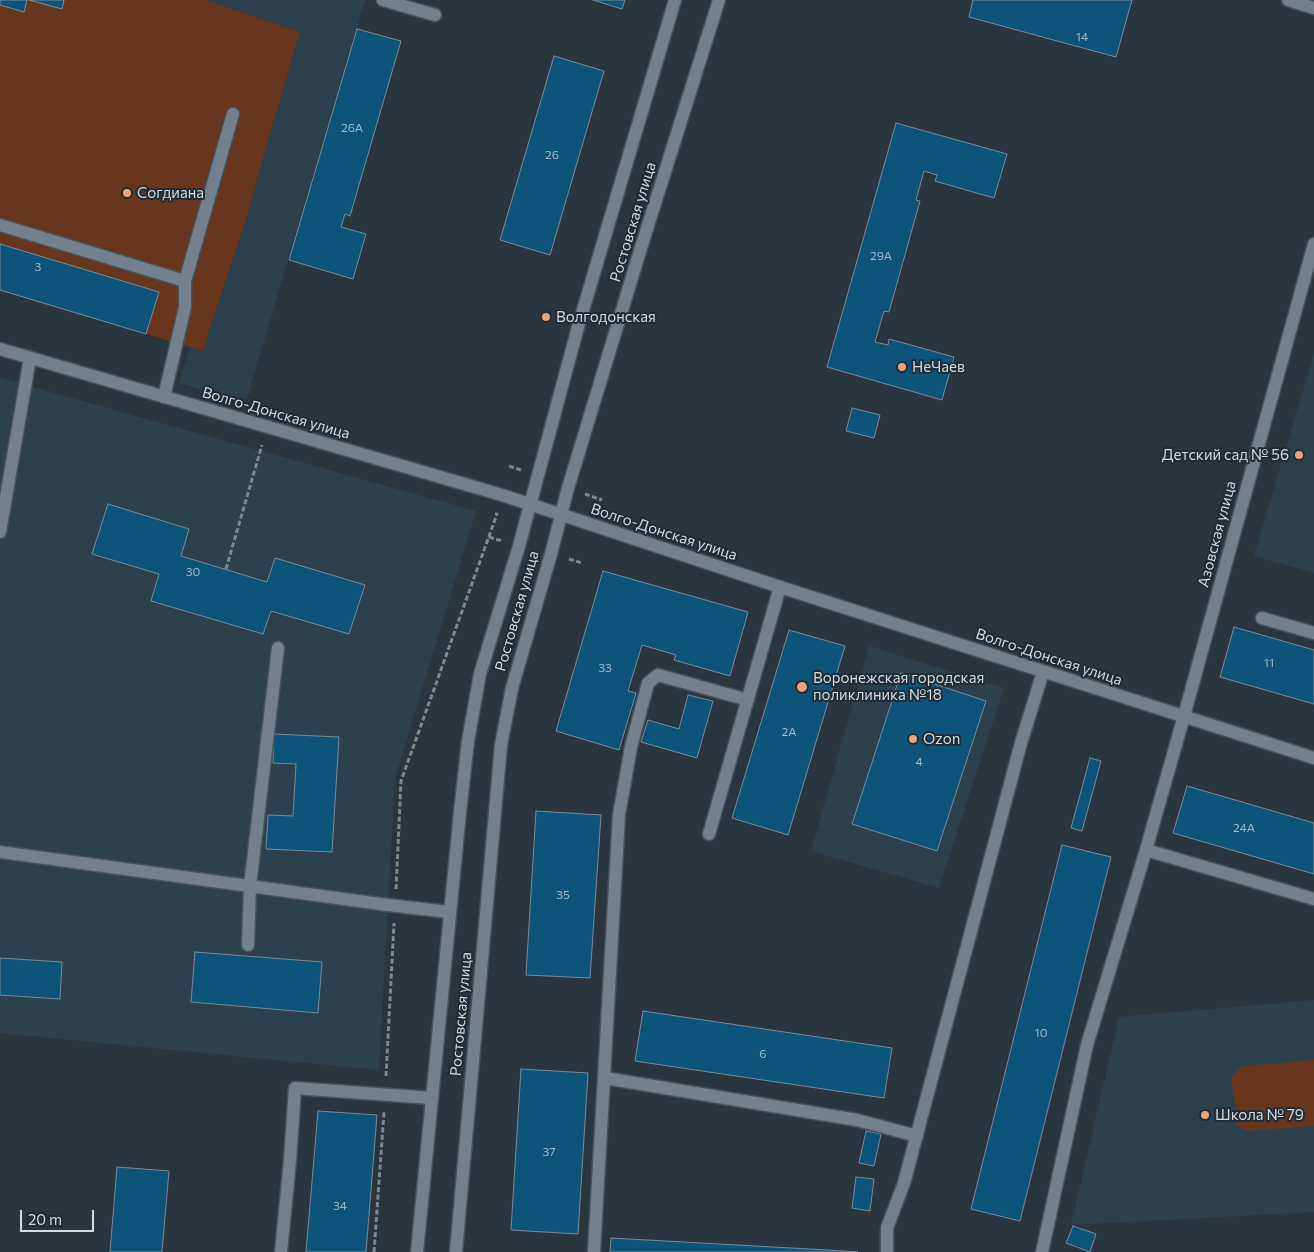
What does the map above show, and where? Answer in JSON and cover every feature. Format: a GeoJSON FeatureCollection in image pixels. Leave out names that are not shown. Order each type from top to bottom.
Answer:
{"type":"FeatureCollection","features":[{"type":"Feature","properties":{"kind":"street"},"geometry":{"type":"LineString","coordinates":[[383,0],[435,15]]}},
{"type":"Feature","properties":{"kind":"street","name":"Ростовская улица"},"geometry":{"type":"LineString","coordinates":[[417,1252],[449,912],[468,740],[480,674],[530,504],[578,327],[675,0]]}},
{"type":"Feature","properties":{"kind":"street","name":"Ростовская улица"},"geometry":{"type":"LineString","coordinates":[[456,1252],[501,745],[512,688],[568,488],[719,0]]}},
{"type":"Feature","properties":{"kind":"street"},"geometry":{"type":"LineString","coordinates":[[1288,0],[1314,8]]}},
{"type":"Feature","properties":{"kind":"street"},"geometry":{"type":"LineString","coordinates":[[164,398],[186,307],[185,281],[233,114]]}},
{"type":"Feature","properties":{"kind":"street"},"geometry":{"type":"LineString","coordinates":[[0,225],[185,281]]}},
{"type":"Feature","properties":{"kind":"street","name":"Азовская улица"},"geometry":{"type":"LineString","coordinates":[[1042,1252],[1087,1045],[1184,716],[1314,244]]}},
{"type":"Feature","properties":{"kind":"street","name":"Волго-Донская улица"},"geometry":{"type":"LineString","coordinates":[[0,349],[502,495],[780,587],[1314,758]]}},
{"type":"Feature","properties":{"kind":"street"},"geometry":{"type":"LineString","coordinates":[[0,532],[30,358]]}},
{"type":"Feature","properties":{"kind":"street"},"geometry":{"type":"LineString","coordinates":[[710,834],[780,587]]}},
{"type":"Feature","properties":{"kind":"street"},"geometry":{"type":"LineString","coordinates":[[1262,618],[1314,633]]}},
{"type":"Feature","properties":{"kind":"street"},"geometry":{"type":"LineString","coordinates":[[248,945],[250,886],[278,648]]}},
{"type":"Feature","properties":{"kind":"street"},"geometry":{"type":"LineString","coordinates":[[887,1252],[887,1228],[904,1183],[918,1136],[1021,743],[1043,672]]}},
{"type":"Feature","properties":{"kind":"street"},"geometry":{"type":"LineString","coordinates":[[594,1252],[619,815],[630,747],[648,683],[658,675],[748,700]]}},
{"type":"Feature","properties":{"kind":"street"},"geometry":{"type":"LineString","coordinates":[[1146,850],[1314,899]]}},
{"type":"Feature","properties":{"kind":"street"},"geometry":{"type":"LineString","coordinates":[[0,852],[449,912]]}},
{"type":"Feature","properties":{"kind":"street"},"geometry":{"type":"LineString","coordinates":[[605,1078],[857,1120],[918,1136]]}},
{"type":"Feature","properties":{"kind":"street"},"geometry":{"type":"LineString","coordinates":[[281,1252],[295,1088],[431,1098]]}},
{"type":"Feature","properties":{"kind":"path"},"geometry":{"type":"LineString","coordinates":[[226,569],[262,444],[271,447]]}},
{"type":"Feature","properties":{"kind":"path"},"geometry":{"type":"LineString","coordinates":[[374,1252],[385,1094],[401,781],[497,514],[487,512]]}},
{"type":"Feature","properties":{"kind":"shaded area","name":"Согдиана"},"geometry":{"type":"Polygon","coordinates":[[[0,0],[206,0],[300,32],[248,213],[203,351],[0,290],[0,0]]]}},
{"type":"Feature","properties":{"kind":"shaded area"},"geometry":{"type":"Polygon","coordinates":[[[206,0],[365,0],[246,402],[179,383],[190,347],[203,351],[248,213],[300,32],[206,0]]]}},
{"type":"Feature","properties":{"kind":"shaded area","name":"Детский сад № 56"},"geometry":{"type":"Polygon","coordinates":[[[1314,353],[1314,573],[1254,556],[1314,353]]]}},
{"type":"Feature","properties":{"kind":"shaded area"},"geometry":{"type":"Polygon","coordinates":[[[0,378],[476,511],[395,779],[379,1070],[0,1033],[0,378]]]}},
{"type":"Feature","properties":{"kind":"shaded area"},"geometry":{"type":"Polygon","coordinates":[[[869,646],[1004,688],[939,888],[811,851],[869,646]]]}},
{"type":"Feature","properties":{"kind":"shaded area","name":"Школа № 79"},"geometry":{"type":"Polygon","coordinates":[[[1314,1000],[1314,1212],[1071,1225],[1119,1017],[1314,1000]]]}},
{"type":"Feature","properties":{"kind":"shaded area"},"geometry":{"type":"Polygon","coordinates":[[[1314,1060],[1314,1126],[1250,1131],[1238,1126],[1231,1078],[1236,1071],[1243,1066],[1314,1060]]]}},
{"type":"Feature","properties":{"kind":"building"},"geometry":{"type":"Polygon","coordinates":[[[0,0],[27,0],[24,12],[0,5],[0,0]]]}},
{"type":"Feature","properties":{"kind":"building"},"geometry":{"type":"Polygon","coordinates":[[[29,0],[64,0],[62,9],[29,0]]]}},
{"type":"Feature","properties":{"kind":"building"},"geometry":{"type":"Polygon","coordinates":[[[593,0],[625,0],[622,9],[593,0]]]}},
{"type":"Feature","properties":{"kind":"building"},"geometry":{"type":"Polygon","coordinates":[[[973,0],[1132,0],[1116,57],[969,17],[973,0]]]}},
{"type":"Feature","properties":{"kind":"building"},"geometry":{"type":"Polygon","coordinates":[[[357,29],[401,41],[350,216],[345,214],[341,227],[366,234],[353,279],[289,260],[357,29]]]}},
{"type":"Feature","properties":{"kind":"building"},"geometry":{"type":"Polygon","coordinates":[[[554,56],[604,71],[550,255],[500,240],[554,56]]]}},
{"type":"Feature","properties":{"kind":"building"},"geometry":{"type":"Polygon","coordinates":[[[896,123],[1007,154],[994,198],[935,181],[937,175],[924,171],[916,200],[920,201],[889,312],[884,311],[875,342],[888,345],[889,339],[954,357],[942,400],[827,367],[896,123]]]}},
{"type":"Feature","properties":{"kind":"building"},"geometry":{"type":"Polygon","coordinates":[[[0,244],[159,292],[146,334],[0,290],[0,244]]]}},
{"type":"Feature","properties":{"kind":"building"},"geometry":{"type":"Polygon","coordinates":[[[852,408],[880,415],[874,438],[846,431],[852,408]]]}},
{"type":"Feature","properties":{"kind":"building"},"geometry":{"type":"Polygon","coordinates":[[[108,504],[189,529],[181,556],[267,582],[275,558],[365,585],[349,634],[271,611],[263,634],[151,601],[159,574],[92,554],[108,504]]]}},
{"type":"Feature","properties":{"kind":"building"},"geometry":{"type":"Polygon","coordinates":[[[603,571],[748,612],[730,676],[674,660],[676,655],[642,645],[628,691],[636,693],[619,750],[556,731],[603,571]]]}},
{"type":"Feature","properties":{"kind":"building"},"geometry":{"type":"Polygon","coordinates":[[[1234,627],[1314,650],[1314,704],[1220,677],[1234,627]]]}},
{"type":"Feature","properties":{"kind":"building"},"geometry":{"type":"Polygon","coordinates":[[[789,630],[845,646],[788,835],[732,818],[789,630]]]}},
{"type":"Feature","properties":{"kind":"building"},"geometry":{"type":"Polygon","coordinates":[[[901,673],[986,701],[937,851],[852,824],[901,673]]]}},
{"type":"Feature","properties":{"kind":"building"},"geometry":{"type":"Polygon","coordinates":[[[688,695],[713,701],[697,758],[641,742],[648,720],[679,729],[688,695]]]}},
{"type":"Feature","properties":{"kind":"building"},"geometry":{"type":"Polygon","coordinates":[[[274,734],[339,737],[332,852],[266,849],[268,815],[293,816],[296,764],[273,763],[274,734]]]}},
{"type":"Feature","properties":{"kind":"building"},"geometry":{"type":"Polygon","coordinates":[[[1090,758],[1101,761],[1082,831],[1071,828],[1090,758]]]}},
{"type":"Feature","properties":{"kind":"building"},"geometry":{"type":"Polygon","coordinates":[[[1187,786],[1314,823],[1314,874],[1173,833],[1187,786]]]}},
{"type":"Feature","properties":{"kind":"building"},"geometry":{"type":"Polygon","coordinates":[[[536,811],[601,815],[590,978],[526,975],[536,811]]]}},
{"type":"Feature","properties":{"kind":"building"},"geometry":{"type":"Polygon","coordinates":[[[1062,845],[1111,857],[1020,1221],[971,1209],[1062,845]]]}},
{"type":"Feature","properties":{"kind":"building"},"geometry":{"type":"Polygon","coordinates":[[[195,952],[322,962],[318,1013],[191,1002],[195,952]]]}},
{"type":"Feature","properties":{"kind":"building"},"geometry":{"type":"Polygon","coordinates":[[[0,958],[62,962],[60,999],[0,995],[0,958]]]}},
{"type":"Feature","properties":{"kind":"building"},"geometry":{"type":"Polygon","coordinates":[[[643,1011],[892,1048],[884,1098],[635,1061],[643,1011]]]}},
{"type":"Feature","properties":{"kind":"building"},"geometry":{"type":"Polygon","coordinates":[[[521,1069],[588,1073],[578,1234],[511,1230],[521,1069]]]}},
{"type":"Feature","properties":{"kind":"building"},"geometry":{"type":"Polygon","coordinates":[[[318,1111],[377,1115],[366,1252],[306,1252],[318,1111]]]}},
{"type":"Feature","properties":{"kind":"building"},"geometry":{"type":"Polygon","coordinates":[[[866,1131],[881,1134],[874,1166],[859,1163],[866,1131]]]}},
{"type":"Feature","properties":{"kind":"building"},"geometry":{"type":"Polygon","coordinates":[[[117,1167],[169,1171],[162,1252],[110,1252],[117,1167]]]}},
{"type":"Feature","properties":{"kind":"building"},"geometry":{"type":"Polygon","coordinates":[[[856,1177],[874,1179],[870,1211],[852,1208],[856,1177]]]}},
{"type":"Feature","properties":{"kind":"building"},"geometry":{"type":"Polygon","coordinates":[[[1073,1226],[1096,1234],[1090,1252],[1066,1243],[1073,1226]]]}},
{"type":"Feature","properties":{"kind":"building"},"geometry":{"type":"Polygon","coordinates":[[[611,1238],[827,1250],[858,1252],[610,1252],[611,1238]]]}},
{"type":"Feature","properties":{"kind":"place","name":"Согдиана"},"geometry":{"type":"Point","coordinates":[127,193]}},
{"type":"Feature","properties":{"kind":"place","name":"Волгодонская"},"geometry":{"type":"Point","coordinates":[546,317]}},
{"type":"Feature","properties":{"kind":"place","name":"НеЧаев"},"geometry":{"type":"Point","coordinates":[902,367]}},
{"type":"Feature","properties":{"kind":"place","name":"Детский сад № 56"},"geometry":{"type":"Point","coordinates":[1299,455]}},
{"type":"Feature","properties":{"kind":"place","name":"Воронежская городская поликлиника №18"},"geometry":{"type":"Point","coordinates":[802,687]}},
{"type":"Feature","properties":{"kind":"place","name":"Ozon"},"geometry":{"type":"Point","coordinates":[913,739]}},
{"type":"Feature","properties":{"kind":"place","name":"Школа № 79"},"geometry":{"type":"Point","coordinates":[1205,1115]}}]}
